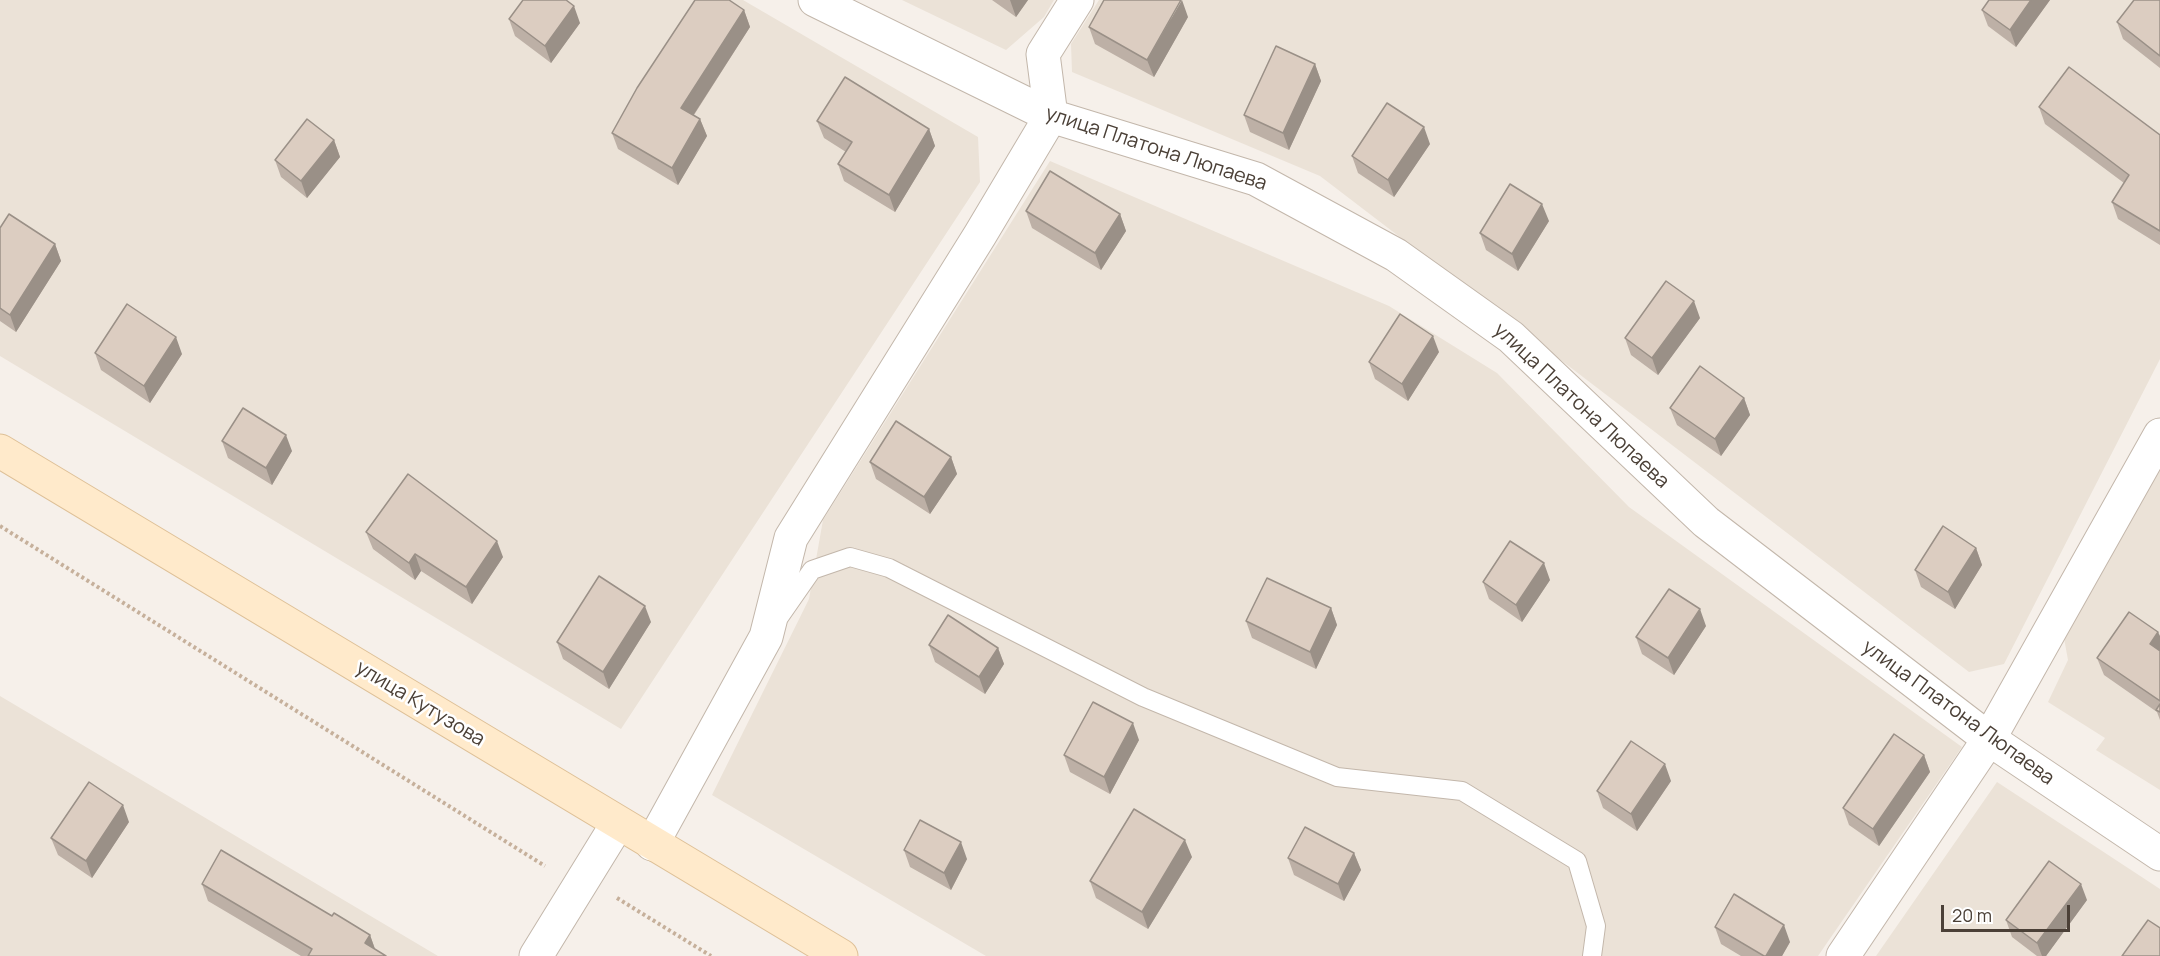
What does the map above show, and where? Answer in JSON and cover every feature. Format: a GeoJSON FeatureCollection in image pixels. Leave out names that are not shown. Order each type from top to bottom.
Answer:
{"type":"FeatureCollection","features":[{"type":"Feature","properties":{"kind":"street","name":"улица Платона Люпаева"},"geometry":{"type":"LineString","coordinates":[[815,0],[1051,116],[1256,178],[1396,255],[1511,337],[1706,522],[1989,740],[2160,854]]}},
{"type":"Feature","properties":{"kind":"street"},"geometry":{"type":"LineString","coordinates":[[652,844],[766,637],[791,538],[1051,116],[1043,54],[1077,0]]}},
{"type":"Feature","properties":{"kind":"street"},"geometry":{"type":"LineString","coordinates":[[1843,956],[1989,740],[2160,435]]}},
{"type":"Feature","properties":{"kind":"street","name":"улица Кутузова"},"geometry":{"type":"LineString","coordinates":[[0,451],[841,956]]}},
{"type":"Feature","properties":{"kind":"street"},"geometry":{"type":"LineString","coordinates":[[536,956],[618,823]]}},
{"type":"Feature","properties":{"kind":"lane"},"geometry":{"type":"LineString","coordinates":[[766,637],[812,570],[850,557],[889,568],[1143,698],[1337,777],[1462,791],[1577,861],[1596,926],[1592,956]]}},
{"type":"Feature","properties":{"kind":"path"},"geometry":{"type":"LineString","coordinates":[[0,526],[540,864],[584,878],[711,956]]}},
{"type":"Feature","properties":{"kind":"shaded area"},"geometry":{"type":"Polygon","coordinates":[[[0,0],[743,0],[978,137],[980,182],[621,729],[0,356],[0,0]]]}},
{"type":"Feature","properties":{"kind":"shaded area"},"geometry":{"type":"Polygon","coordinates":[[[902,0],[1054,0],[1044,17],[1006,50],[902,0]]]}},
{"type":"Feature","properties":{"kind":"shaded area"},"geometry":{"type":"Polygon","coordinates":[[[1099,0],[2160,0],[2160,359],[2004,664],[1969,672],[1320,176],[1072,72],[1071,44],[1099,0]]]}},
{"type":"Feature","properties":{"kind":"shaded area"},"geometry":{"type":"Polygon","coordinates":[[[1050,161],[1389,306],[1497,373],[1629,507],[1962,747],[1818,956],[986,956],[712,795],[809,599],[823,520],[1050,161]]]}},
{"type":"Feature","properties":{"kind":"shaded area"},"geometry":{"type":"Polygon","coordinates":[[[2160,461],[2160,790],[2096,750],[2105,738],[2048,702],[2068,660],[2064,638],[2160,461]]]}},
{"type":"Feature","properties":{"kind":"shaded area"},"geometry":{"type":"Polygon","coordinates":[[[0,696],[438,956],[0,956],[0,696]]]}},
{"type":"Feature","properties":{"kind":"shaded area"},"geometry":{"type":"Polygon","coordinates":[[[1997,782],[2160,889],[2160,956],[1876,956],[1997,782]]]}},
{"type":"Feature","properties":{"kind":"building"},"geometry":{"type":"Polygon","coordinates":[[[523,0],[566,0],[574,6],[545,46],[509,19],[523,0]]]}},
{"type":"Feature","properties":{"kind":"building"},"geometry":{"type":"Polygon","coordinates":[[[695,0],[729,0],[744,10],[681,108],[700,119],[672,168],[612,133],[637,88],[695,0]]]}},
{"type":"Feature","properties":{"kind":"building"},"geometry":{"type":"Polygon","coordinates":[[[1104,0],[1181,0],[1147,60],[1089,27],[1104,0]]]}},
{"type":"Feature","properties":{"kind":"building"},"geometry":{"type":"Polygon","coordinates":[[[1989,0],[2031,0],[2010,30],[1982,10],[1989,0]]]}},
{"type":"Feature","properties":{"kind":"building"},"geometry":{"type":"Polygon","coordinates":[[[2134,0],[2160,0],[2160,56],[2117,22],[2134,0]]]}},
{"type":"Feature","properties":{"kind":"building"},"geometry":{"type":"Polygon","coordinates":[[[1276,46],[1315,64],[1283,133],[1244,115],[1276,46]]]}},
{"type":"Feature","properties":{"kind":"building"},"geometry":{"type":"Polygon","coordinates":[[[2069,67],[2160,135],[2160,231],[2112,202],[2129,175],[2039,107],[2069,67]]]}},
{"type":"Feature","properties":{"kind":"building"},"geometry":{"type":"Polygon","coordinates":[[[845,77],[929,129],[889,195],[838,164],[852,142],[817,121],[845,77]]]}},
{"type":"Feature","properties":{"kind":"building"},"geometry":{"type":"Polygon","coordinates":[[[1387,103],[1424,127],[1388,180],[1352,156],[1387,103]]]}},
{"type":"Feature","properties":{"kind":"building"},"geometry":{"type":"Polygon","coordinates":[[[307,119],[334,140],[301,181],[275,160],[307,119]]]}},
{"type":"Feature","properties":{"kind":"building"},"geometry":{"type":"Polygon","coordinates":[[[1050,171],[1120,214],[1095,253],[1026,211],[1050,171]]]}},
{"type":"Feature","properties":{"kind":"building"},"geometry":{"type":"Polygon","coordinates":[[[1510,184],[1542,204],[1512,254],[1480,233],[1510,184]]]}},
{"type":"Feature","properties":{"kind":"building"},"geometry":{"type":"Polygon","coordinates":[[[9,214],[55,244],[10,315],[0,308],[0,228],[9,214]]]}},
{"type":"Feature","properties":{"kind":"building"},"geometry":{"type":"Polygon","coordinates":[[[1666,281],[1694,301],[1652,358],[1625,338],[1666,281]]]}},
{"type":"Feature","properties":{"kind":"building"},"geometry":{"type":"Polygon","coordinates":[[[127,304],[176,337],[144,386],[95,353],[127,304]]]}},
{"type":"Feature","properties":{"kind":"building"},"geometry":{"type":"Polygon","coordinates":[[[1400,314],[1433,336],[1402,384],[1369,362],[1400,314]]]}},
{"type":"Feature","properties":{"kind":"building"},"geometry":{"type":"Polygon","coordinates":[[[1700,366],[1744,398],[1715,439],[1670,408],[1700,366]]]}},
{"type":"Feature","properties":{"kind":"building"},"geometry":{"type":"Polygon","coordinates":[[[243,408],[286,435],[266,468],[222,441],[243,408]]]}},
{"type":"Feature","properties":{"kind":"building"},"geometry":{"type":"Polygon","coordinates":[[[896,421],[951,457],[924,497],[870,462],[896,421]]]}},
{"type":"Feature","properties":{"kind":"building"},"geometry":{"type":"Polygon","coordinates":[[[408,474],[497,541],[466,587],[415,554],[409,563],[366,532],[408,474]]]}},
{"type":"Feature","properties":{"kind":"building"},"geometry":{"type":"Polygon","coordinates":[[[1943,526],[1976,548],[1948,592],[1915,570],[1943,526]]]}},
{"type":"Feature","properties":{"kind":"building"},"geometry":{"type":"Polygon","coordinates":[[[1510,541],[1544,563],[1516,605],[1483,582],[1510,541]]]}},
{"type":"Feature","properties":{"kind":"building"},"geometry":{"type":"Polygon","coordinates":[[[599,576],[645,606],[603,672],[557,642],[599,576]]]}},
{"type":"Feature","properties":{"kind":"building"},"geometry":{"type":"Polygon","coordinates":[[[1267,578],[1331,608],[1310,652],[1246,621],[1267,578]]]}},
{"type":"Feature","properties":{"kind":"building"},"geometry":{"type":"Polygon","coordinates":[[[1669,589],[1700,609],[1668,658],[1636,637],[1669,589]]]}},
{"type":"Feature","properties":{"kind":"building"},"geometry":{"type":"Polygon","coordinates":[[[2129,612],[2158,632],[2150,644],[2160,651],[2160,701],[2097,658],[2129,612]]]}},
{"type":"Feature","properties":{"kind":"building"},"geometry":{"type":"Polygon","coordinates":[[[948,615],[998,648],[979,677],[929,645],[948,615]]]}},
{"type":"Feature","properties":{"kind":"building"},"geometry":{"type":"Polygon","coordinates":[[[1093,702],[1133,723],[1104,777],[1064,755],[1093,702]]]}},
{"type":"Feature","properties":{"kind":"building"},"geometry":{"type":"Polygon","coordinates":[[[1894,734],[1924,755],[1873,829],[1843,808],[1894,734]]]}},
{"type":"Feature","properties":{"kind":"building"},"geometry":{"type":"Polygon","coordinates":[[[1631,741],[1665,764],[1631,814],[1597,791],[1631,741]]]}},
{"type":"Feature","properties":{"kind":"building"},"geometry":{"type":"Polygon","coordinates":[[[89,782],[123,805],[86,861],[51,838],[89,782]]]}},
{"type":"Feature","properties":{"kind":"building"},"geometry":{"type":"Polygon","coordinates":[[[1134,809],[1185,840],[1142,912],[1090,881],[1134,809]]]}},
{"type":"Feature","properties":{"kind":"building"},"geometry":{"type":"Polygon","coordinates":[[[920,820],[961,842],[944,873],[904,850],[920,820]]]}},
{"type":"Feature","properties":{"kind":"building"},"geometry":{"type":"Polygon","coordinates":[[[1305,827],[1354,853],[1338,884],[1288,858],[1305,827]]]}},
{"type":"Feature","properties":{"kind":"building"},"geometry":{"type":"Polygon","coordinates":[[[221,850],[332,916],[334,913],[370,935],[365,943],[386,956],[308,956],[312,949],[202,884],[221,850]]]}},
{"type":"Feature","properties":{"kind":"building"},"geometry":{"type":"Polygon","coordinates":[[[2049,861],[2081,884],[2037,943],[2006,920],[2049,861]]]}},
{"type":"Feature","properties":{"kind":"building"},"geometry":{"type":"Polygon","coordinates":[[[1734,894],[1784,925],[1766,956],[1715,927],[1734,894]]]}},
{"type":"Feature","properties":{"kind":"building"},"geometry":{"type":"Polygon","coordinates":[[[2148,920],[2160,928],[2160,956],[2122,956],[2148,920]]]}}]}
